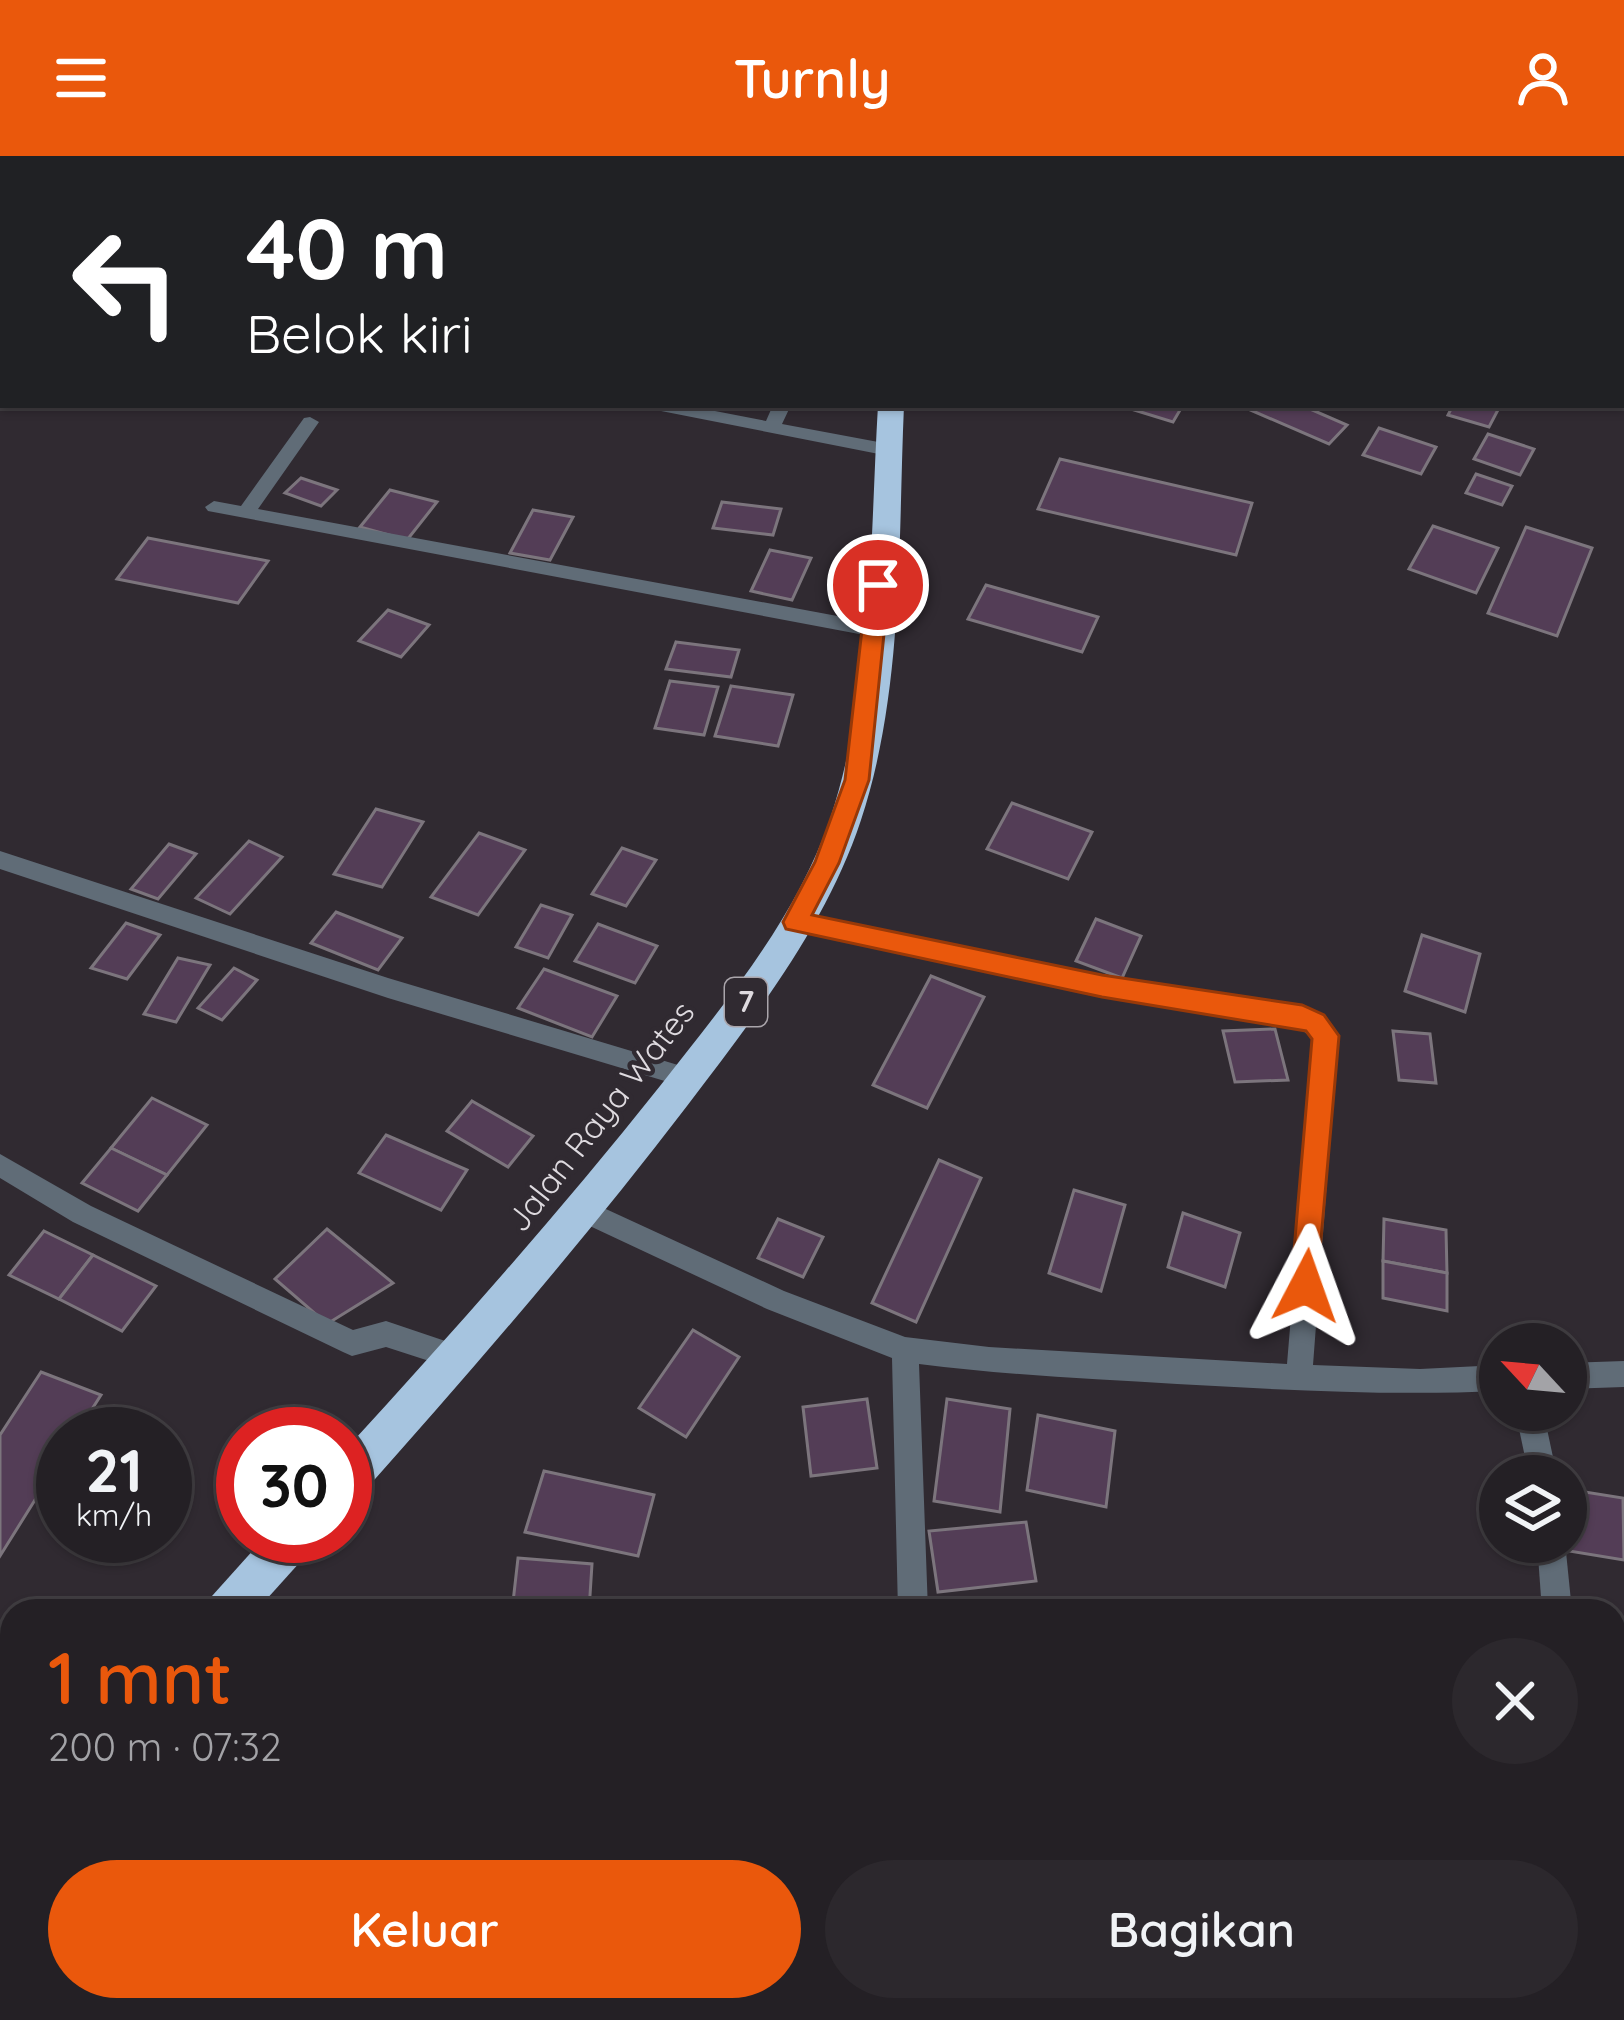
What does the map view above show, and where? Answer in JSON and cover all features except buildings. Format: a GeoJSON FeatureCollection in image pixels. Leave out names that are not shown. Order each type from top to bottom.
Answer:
{"type":"FeatureCollection","features":[{"type":"Feature","properties":{"kind":"highway","name":"Jalan Raya Wates"},"geometry":{"type":"LineString","coordinates":[[372,1451],[586,1212],[749,998],[827,863],[857,780],[891,408]]}},
{"type":"Feature","properties":{"kind":"highway"},"geometry":{"type":"LineString","coordinates":[[238,1599],[271,1563]]}},
{"type":"Feature","properties":{"kind":"street"},"geometry":{"type":"LineString","coordinates":[[671,408],[889,450]]}},
{"type":"Feature","properties":{"kind":"street"},"geometry":{"type":"LineString","coordinates":[[771,428],[781,408]]}},
{"type":"Feature","properties":{"kind":"street"},"geometry":{"type":"LineString","coordinates":[[246,512],[310,422]]}},
{"type":"Feature","properties":{"kind":"street"},"geometry":{"type":"LineString","coordinates":[[214,507],[874,630]]}},
{"type":"Feature","properties":{"kind":"street"},"geometry":{"type":"LineString","coordinates":[[0,860],[388,988],[688,1078]]}},
{"type":"Feature","properties":{"kind":"street"},"geometry":{"type":"LineString","coordinates":[[795,922],[1102,986],[1302,1016],[1315,1023],[1326,1036],[1299,1378]]}},
{"type":"Feature","properties":{"kind":"street"},"geometry":{"type":"LineString","coordinates":[[0,1165],[82,1214],[352,1343],[386,1334],[457,1357]]}},
{"type":"Feature","properties":{"kind":"street"},"geometry":{"type":"LineString","coordinates":[[586,1212],[776,1300],[905,1350],[1034,1363],[1299,1378],[1479,1379]]}},
{"type":"Feature","properties":{"kind":"street"},"geometry":{"type":"LineString","coordinates":[[905,1350],[913,1599]]}},
{"type":"Feature","properties":{"kind":"street"},"geometry":{"type":"LineString","coordinates":[[1587,1375],[1624,1373]]}},
{"type":"Feature","properties":{"kind":"street"},"geometry":{"type":"LineString","coordinates":[[1553,1563],[1556,1599]]}},
{"type":"Feature","properties":{"kind":"route"},"geometry":{"type":"LineString","coordinates":[[878,585],[857,780],[827,863],[795,922],[1102,986],[1302,1016],[1315,1023],[1326,1036],[1306,1286]]}}]}
